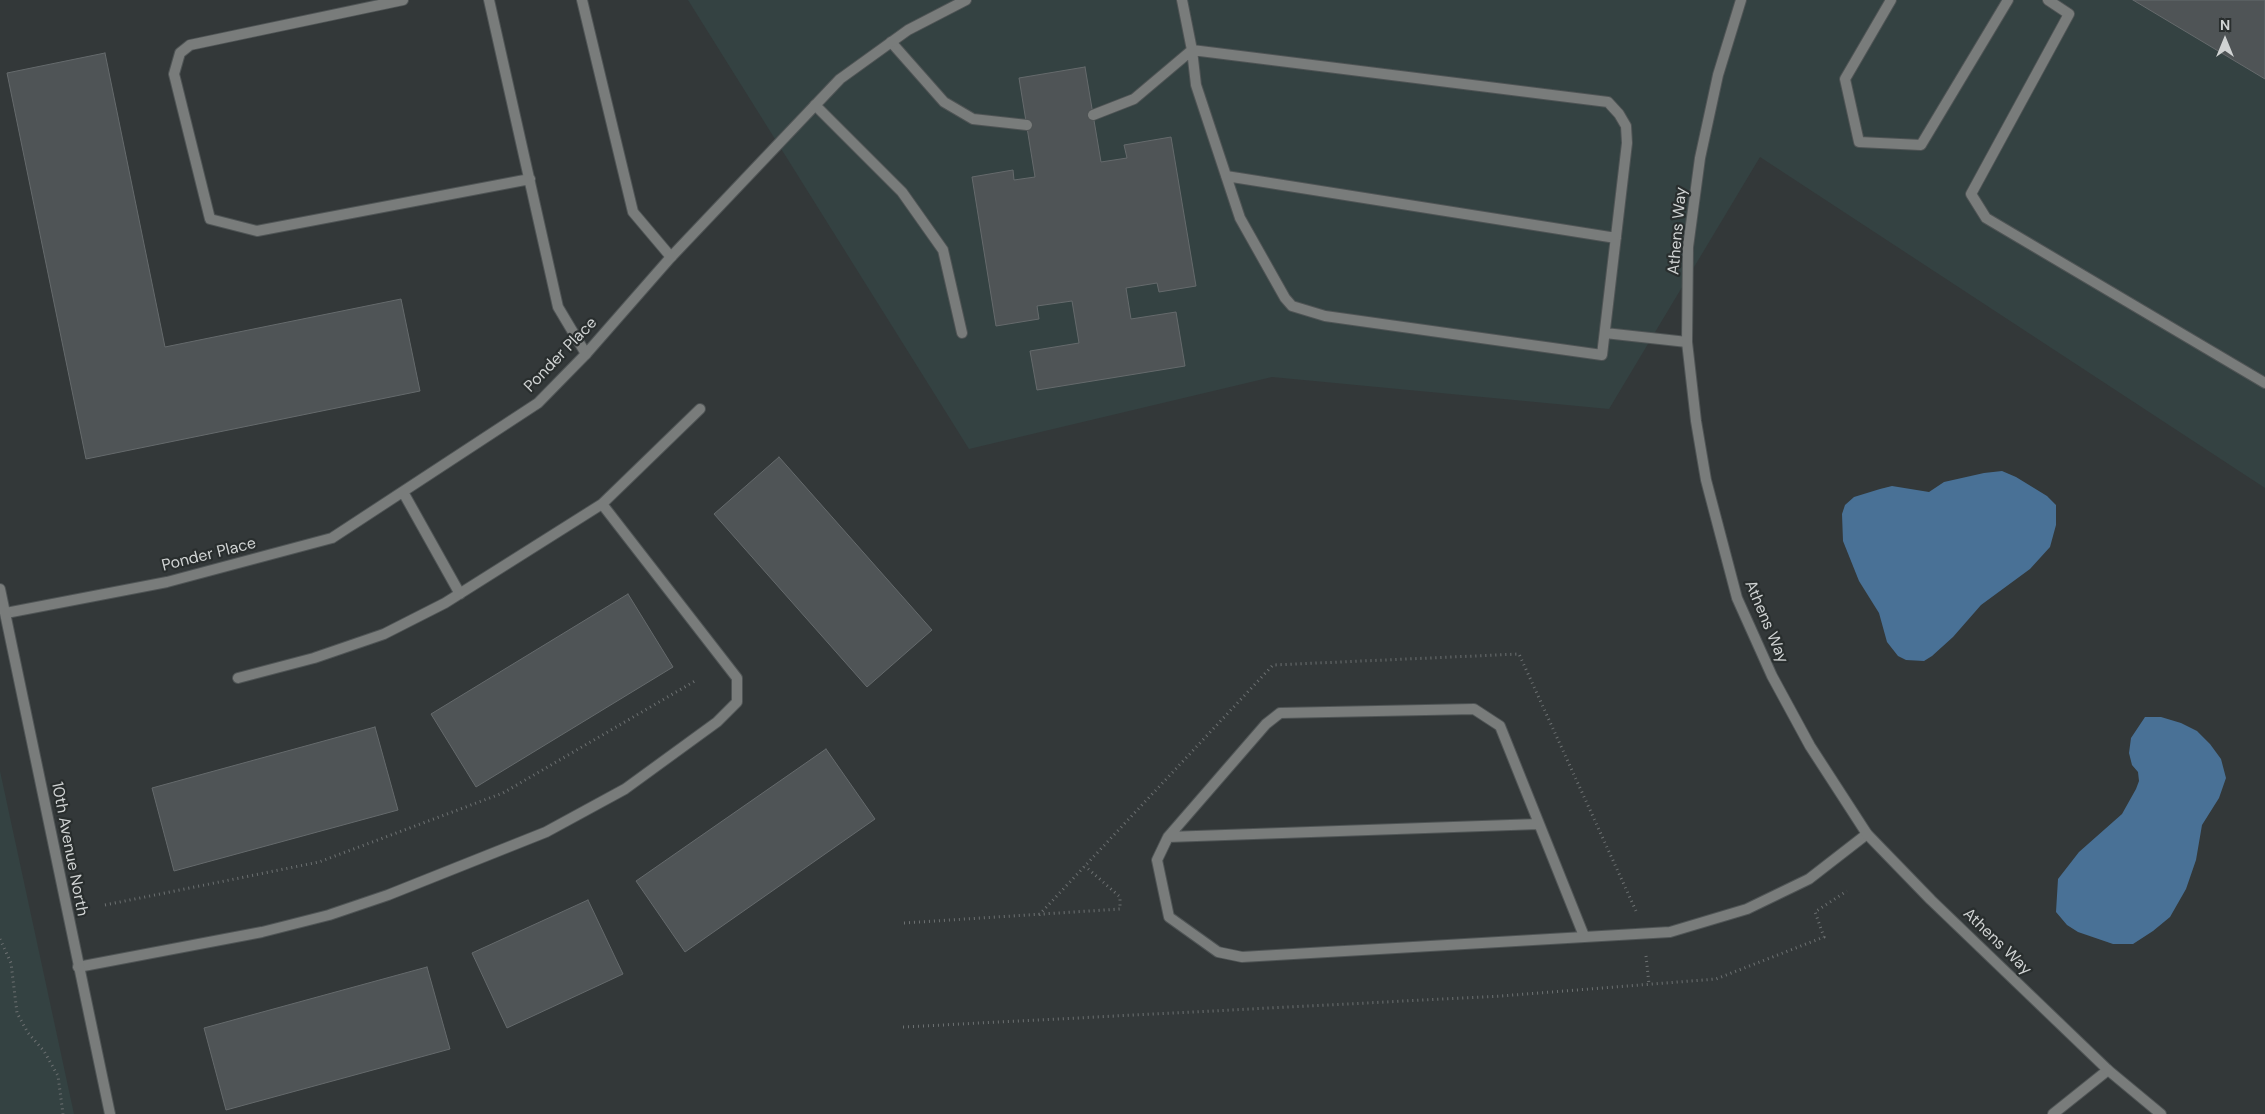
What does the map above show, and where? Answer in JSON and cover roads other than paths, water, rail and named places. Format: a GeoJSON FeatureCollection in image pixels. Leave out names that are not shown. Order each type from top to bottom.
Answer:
{"type":"FeatureCollection","features":[{"type":"Feature","properties":{"kind":"street"},"geometry":{"type":"LineString","coordinates":[[403,0],[190,44],[180,53],[174,74],[210,219],[257,231],[530,179]]}},
{"type":"Feature","properties":{"kind":"street"},"geometry":{"type":"LineString","coordinates":[[489,0],[558,308],[586,354]]}},
{"type":"Feature","properties":{"kind":"street"},"geometry":{"type":"LineString","coordinates":[[582,0],[633,212],[671,257]]}},
{"type":"Feature","properties":{"kind":"street","name":"Ponder Place"},"geometry":{"type":"LineString","coordinates":[[6,613],[168,582],[332,538],[538,403],[586,354],[671,257],[840,79],[908,30],[966,0]]}},
{"type":"Feature","properties":{"kind":"street"},"geometry":{"type":"LineString","coordinates":[[1093,115],[1134,99],[1192,50],[1608,102],[1619,114],[1626,126],[1627,143],[1602,356],[1325,316],[1292,306],[1285,298],[1240,218],[1196,85],[1192,50],[1182,0]]}},
{"type":"Feature","properties":{"kind":"street","name":"Athens Way"},"geometry":{"type":"LineString","coordinates":[[1741,0],[1718,75],[1700,158],[1688,248],[1687,342],[1696,421],[1706,480],[1737,598],[1772,676],[1806,739],[1868,834],[1931,900],[2108,1070],[2162,1114]]}},
{"type":"Feature","properties":{"kind":"street"},"geometry":{"type":"LineString","coordinates":[[1891,0],[1845,79],[1859,142],[1921,145],[2008,0]]}},
{"type":"Feature","properties":{"kind":"street"},"geometry":{"type":"LineString","coordinates":[[2048,0],[2069,14],[1971,194],[1986,218],[2265,383]]}},
{"type":"Feature","properties":{"kind":"street"},"geometry":{"type":"LineString","coordinates":[[891,42],[944,102],[973,119],[1027,125]]}},
{"type":"Feature","properties":{"kind":"street"},"geometry":{"type":"LineString","coordinates":[[815,105],[902,192],[943,250],[962,333]]}},
{"type":"Feature","properties":{"kind":"street"},"geometry":{"type":"LineString","coordinates":[[1226,176],[1616,238]]}},
{"type":"Feature","properties":{"kind":"street"},"geometry":{"type":"LineString","coordinates":[[1605,333],[1687,342]]}},
{"type":"Feature","properties":{"kind":"street"},"geometry":{"type":"LineString","coordinates":[[238,678],[314,658],[384,634],[460,594],[602,504],[700,409]]}},
{"type":"Feature","properties":{"kind":"street"},"geometry":{"type":"LineString","coordinates":[[403,492],[460,594]]}},
{"type":"Feature","properties":{"kind":"street"},"geometry":{"type":"LineString","coordinates":[[78,967],[262,932],[329,914],[388,895],[546,832],[625,789],[717,722],[737,702],[737,678],[602,504]]}},
{"type":"Feature","properties":{"kind":"street","name":"10th Avenue North"},"geometry":{"type":"LineString","coordinates":[[0,589],[110,1114]]}},
{"type":"Feature","properties":{"kind":"street"},"geometry":{"type":"LineString","coordinates":[[1584,936],[1500,726],[1474,709],[1280,713],[1266,724],[1168,837],[1157,860],[1169,917],[1218,952],[1242,957],[1670,932],[1747,909],[1809,879],[1868,834]]}},
{"type":"Feature","properties":{"kind":"street"},"geometry":{"type":"LineString","coordinates":[[1168,837],[1539,824]]}},
{"type":"Feature","properties":{"kind":"street"},"geometry":{"type":"LineString","coordinates":[[2053,1114],[2108,1070]]}},
{"type":"Feature","properties":{"kind":"water"},"geometry":{"type":"Polygon","coordinates":[[[2002,471],[2016,477],[2047,496],[2056,505],[2056,525],[2050,547],[2030,569],[1981,605],[1953,637],[1932,656],[1924,661],[1906,660],[1898,656],[1887,642],[1879,613],[1859,581],[1843,541],[1842,514],[1845,505],[1854,497],[1892,486],[1929,492],[1944,482],[2002,471]]]}},
{"type":"Feature","properties":{"kind":"water"},"geometry":{"type":"Polygon","coordinates":[[[2145,717],[2161,717],[2181,723],[2197,731],[2221,759],[2226,778],[2219,798],[2202,825],[2196,860],[2186,889],[2170,917],[2133,944],[2113,944],[2078,932],[2067,925],[2056,912],[2058,879],[2079,852],[2122,814],[2136,789],[2139,781],[2138,772],[2132,765],[2129,753],[2131,738],[2145,717]]]}}]}
